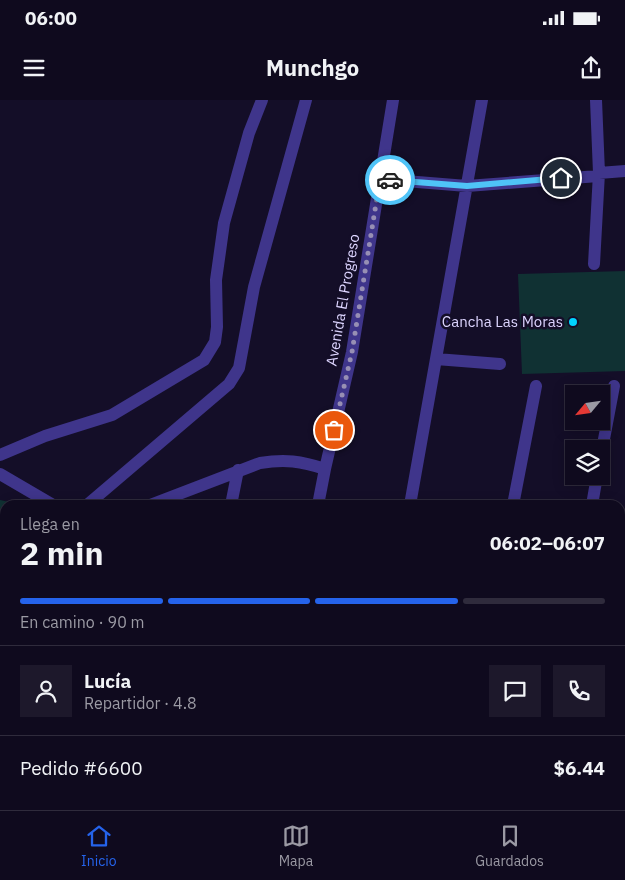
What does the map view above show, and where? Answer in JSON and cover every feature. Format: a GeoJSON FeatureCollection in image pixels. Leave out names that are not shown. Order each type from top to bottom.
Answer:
{"type":"FeatureCollection","features":[{"type":"Feature","properties":{"kind":"street"},"geometry":{"type":"LineString","coordinates":[[0,455],[45,436],[112,415],[204,360],[215,342],[217,327],[216,280],[224,223],[249,134],[262,100]]}},
{"type":"Feature","properties":{"kind":"street"},"geometry":{"type":"LineString","coordinates":[[93,500],[229,384],[238,368],[254,287],[306,100]]}},
{"type":"Feature","properties":{"kind":"street","name":"Avenida El Progreso"},"geometry":{"type":"LineString","coordinates":[[319,500],[352,352],[393,100]]}},
{"type":"Feature","properties":{"kind":"street"},"geometry":{"type":"LineString","coordinates":[[411,500],[482,100]]}},
{"type":"Feature","properties":{"kind":"street"},"geometry":{"type":"LineString","coordinates":[[594,264],[598,174],[596,100]]}},
{"type":"Feature","properties":{"kind":"street"},"geometry":{"type":"LineString","coordinates":[[380,179],[467,186],[625,171]]}},
{"type":"Feature","properties":{"kind":"street"},"geometry":{"type":"LineString","coordinates":[[436,359],[500,364]]}},
{"type":"Feature","properties":{"kind":"street"},"geometry":{"type":"LineString","coordinates":[[514,500],[536,386]]}},
{"type":"Feature","properties":{"kind":"street"},"geometry":{"type":"LineString","coordinates":[[604,440],[614,386]]}},
{"type":"Feature","properties":{"kind":"street"},"geometry":{"type":"LineString","coordinates":[[163,500],[260,463],[279,460],[301,462],[325,469]]}},
{"type":"Feature","properties":{"kind":"street"},"geometry":{"type":"LineString","coordinates":[[231,500],[238,470]]}},
{"type":"Feature","properties":{"kind":"street"},"geometry":{"type":"LineString","coordinates":[[0,474],[45,500]]}},
{"type":"Feature","properties":{"kind":"street"},"geometry":{"type":"LineString","coordinates":[[593,500],[595,485]]}},
{"type":"Feature","properties":{"kind":"green space","name":"Cancha Las Moras"},"geometry":{"type":"Polygon","coordinates":[[[625,271],[625,371],[522,374],[518,274],[625,271]]]}},
{"type":"Feature","properties":{"kind":"way so far"},"geometry":{"type":"LineString","coordinates":[[334,430],[352,352],[380,179],[390,180]]}},
{"type":"Feature","properties":{"kind":"place","name":"Cancha Las Moras"},"geometry":{"type":"Point","coordinates":[573,322]}},
{"type":"Feature","properties":{"kind":"route"},"geometry":{"type":"LineString","coordinates":[[390,180],[467,186],[561,178]]}}]}
